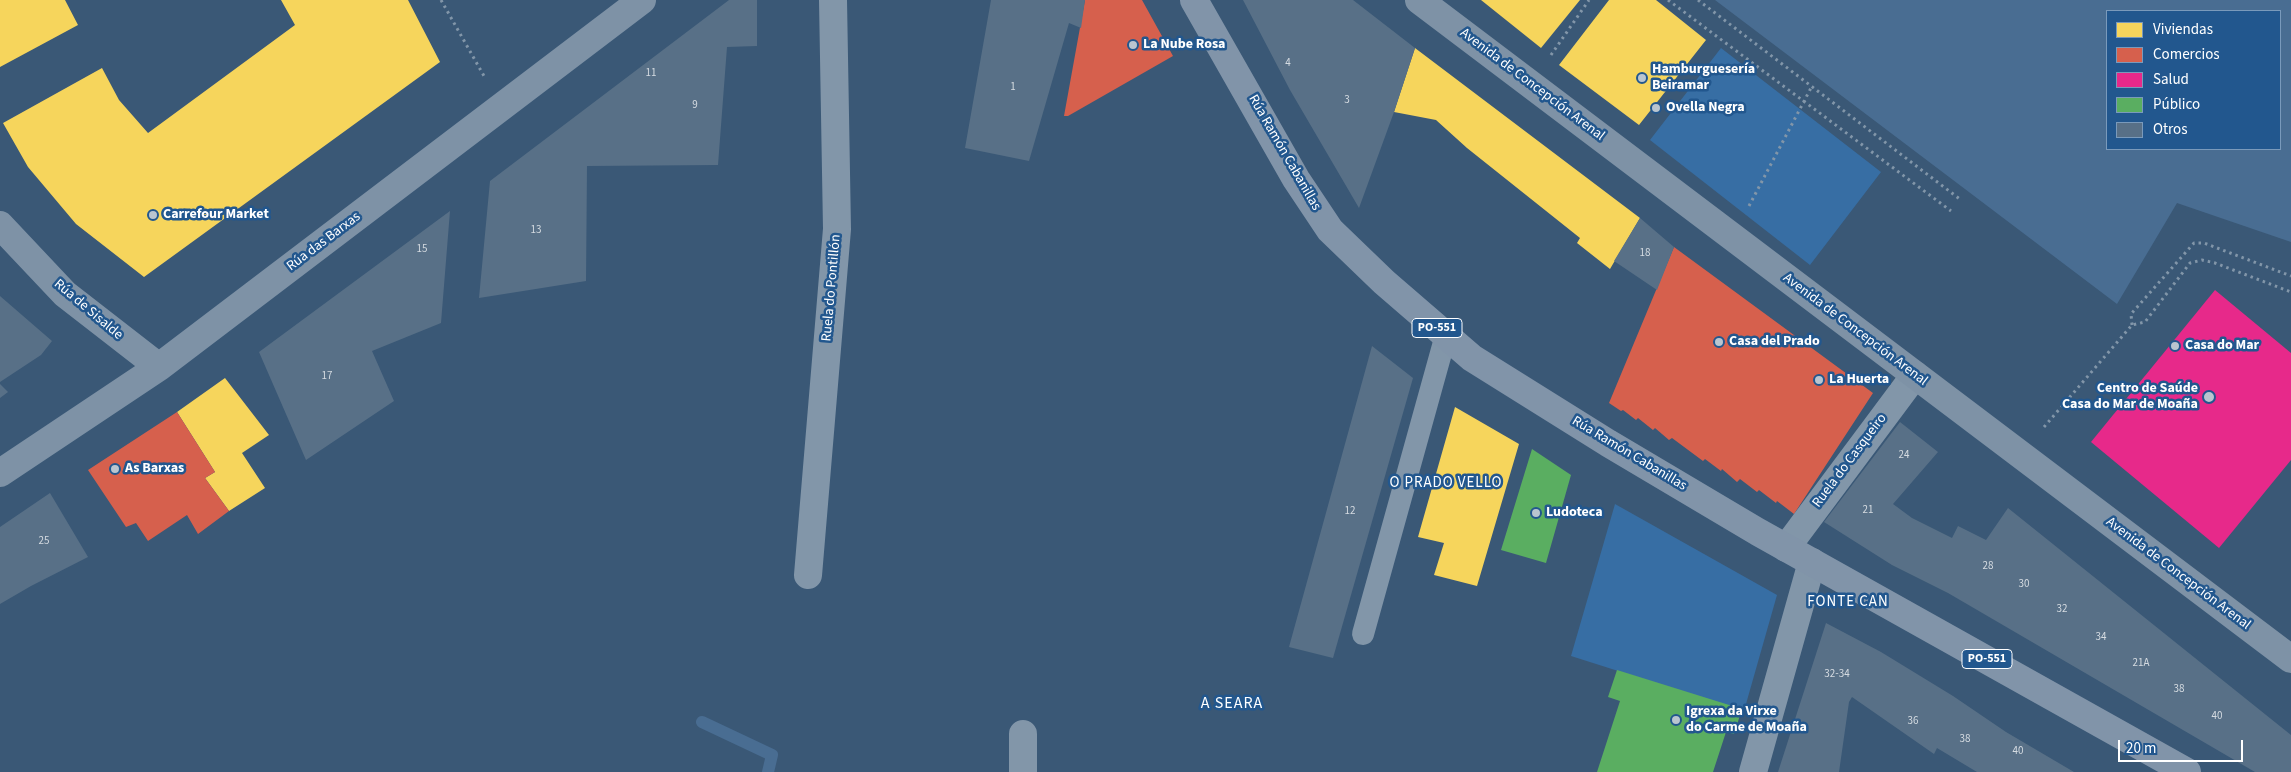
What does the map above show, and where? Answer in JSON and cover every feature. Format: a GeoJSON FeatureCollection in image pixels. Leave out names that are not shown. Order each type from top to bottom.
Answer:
{"type":"FeatureCollection","features":[{"type":"Feature","properties":{"kind":"main road","name":"Rúa Ramón Cabanillas"},"geometry":{"type":"LineString","coordinates":[[1194,0],[1296,179],[1330,230],[1384,282],[1472,358],[1608,443],[1786,548],[2187,772]]}},
{"type":"Feature","properties":{"kind":"street","name":"Rúa das Barxas"},"geometry":{"type":"LineString","coordinates":[[0,474],[159,367],[642,0]]}},
{"type":"Feature","properties":{"kind":"street","name":"Ruela do Pontillón"},"geometry":{"type":"LineString","coordinates":[[808,575],[837,229],[833,0]]}},
{"type":"Feature","properties":{"kind":"street","name":"Avenida de Concepción Arenal"},"geometry":{"type":"LineString","coordinates":[[1419,0],[2291,659]]}},
{"type":"Feature","properties":{"kind":"street","name":"Rúa de Sisalde"},"geometry":{"type":"LineString","coordinates":[[0,225],[65,294],[159,367]]}},
{"type":"Feature","properties":{"kind":"street","name":"Ruela do Casqueiro"},"geometry":{"type":"LineString","coordinates":[[1786,548],[1915,375]]}},
{"type":"Feature","properties":{"kind":"street"},"geometry":{"type":"LineString","coordinates":[[1754,772],[1812,562]]}},
{"type":"Feature","properties":{"kind":"street"},"geometry":{"type":"LineString","coordinates":[[1023,734],[1023,772]]}},
{"type":"Feature","properties":{"kind":"lane"},"geometry":{"type":"LineString","coordinates":[[1363,634],[1446,335]]}},
{"type":"Feature","properties":{"kind":"path"},"geometry":{"type":"LineString","coordinates":[[441,0],[501,107]]}},
{"type":"Feature","properties":{"kind":"path"},"geometry":{"type":"LineString","coordinates":[[1530,84],[1589,0]]}},
{"type":"Feature","properties":{"kind":"path"},"geometry":{"type":"LineString","coordinates":[[1668,0],[1951,211]]}},
{"type":"Feature","properties":{"kind":"path"},"geometry":{"type":"LineString","coordinates":[[1698,0],[1961,200]]}},
{"type":"Feature","properties":{"kind":"path"},"geometry":{"type":"LineString","coordinates":[[1733,237],[1812,86]]}},
{"type":"Feature","properties":{"kind":"path"},"geometry":{"type":"LineString","coordinates":[[2132,325],[2131,314],[2194,243],[2204,243],[2291,276]]}},
{"type":"Feature","properties":{"kind":"path"},"geometry":{"type":"LineString","coordinates":[[2020,454],[2132,325],[2145,322],[2190,263],[2202,260],[2291,292]]}},
{"type":"Feature","properties":{"kind":"shaded area"},"geometry":{"type":"Polygon","coordinates":[[[1715,0],[2291,0],[2291,242],[2177,203],[2117,304],[1715,0]]]}},
{"type":"Feature","properties":{"kind":"shaded area"},"geometry":{"type":"Polygon","coordinates":[[[1721,48],[1881,172],[1810,265],[1650,140],[1721,48]]]}},
{"type":"Feature","properties":{"kind":"shaded area"},"geometry":{"type":"Polygon","coordinates":[[[1615,504],[1777,595],[1744,711],[1571,656],[1615,504]]]}},
{"type":"Feature","properties":{"kind":"building: Viviendas"},"geometry":{"type":"Polygon","coordinates":[[[0,0],[65,0],[78,25],[0,67],[0,0]]]}},
{"type":"Feature","properties":{"kind":"building: Viviendas"},"geometry":{"type":"Polygon","coordinates":[[[281,0],[408,0],[440,62],[144,277],[76,224],[28,167],[3,123],[102,68],[119,100],[148,133],[295,25],[281,0]]]}},
{"type":"Feature","properties":{"kind":"building: Viviendas"},"geometry":{"type":"Polygon","coordinates":[[[1481,0],[1580,0],[1541,48],[1481,0]]]}},
{"type":"Feature","properties":{"kind":"building: Viviendas"},"geometry":{"type":"Polygon","coordinates":[[[1609,0],[1656,0],[1706,40],[1639,125],[1559,65],[1609,0]]]}},
{"type":"Feature","properties":{"kind":"building: Viviendas"},"geometry":{"type":"Polygon","coordinates":[[[1415,48],[1640,218],[1610,269],[1577,243],[1580,238],[1467,148],[1436,120],[1394,112],[1415,48]]]}},
{"type":"Feature","properties":{"kind":"building: Viviendas"},"geometry":{"type":"Polygon","coordinates":[[[225,378],[269,435],[242,453],[265,488],[229,511],[205,478],[215,472],[177,412],[225,378]]]}},
{"type":"Feature","properties":{"kind":"building: Viviendas"},"geometry":{"type":"Polygon","coordinates":[[[1455,407],[1519,444],[1477,586],[1434,575],[1444,543],[1418,537],[1455,407]]]}},
{"type":"Feature","properties":{"kind":"building: Comercios"},"geometry":{"type":"Polygon","coordinates":[[[1085,0],[1142,0],[1173,56],[1068,116],[1064,116],[1085,0]]]}},
{"type":"Feature","properties":{"kind":"building: Comercios","name":"Casa del Prado"},"geometry":{"type":"Polygon","coordinates":[[[1674,247],[1873,393],[1794,514],[1759,490],[1757,492],[1740,479],[1737,482],[1722,469],[1721,471],[1705,459],[1703,461],[1672,438],[1669,440],[1655,428],[1653,430],[1638,418],[1636,420],[1623,410],[1621,411],[1609,403],[1674,247]]]}},
{"type":"Feature","properties":{"kind":"building: Comercios"},"geometry":{"type":"Polygon","coordinates":[[[177,412],[215,472],[205,478],[229,511],[198,534],[187,515],[148,541],[136,523],[126,527],[88,470],[177,412]]]}},
{"type":"Feature","properties":{"kind":"building: Salud","name":"Centro de Saúde Casa do Mar de Moaña"},"geometry":{"type":"Polygon","coordinates":[[[2215,290],[2291,353],[2291,460],[2219,548],[2091,442],[2215,290]]]}},
{"type":"Feature","properties":{"kind":"building: Público","name":"Ludoteca"},"geometry":{"type":"Polygon","coordinates":[[[1532,449],[1571,475],[1546,563],[1501,550],[1532,449]]]}},
{"type":"Feature","properties":{"kind":"building: Público","name":"Igrexa da Virxe do Carme de Moaña"},"geometry":{"type":"Polygon","coordinates":[[[1617,670],[1742,709],[1734,734],[1726,732],[1713,772],[1597,772],[1620,701],[1608,697],[1617,670]]]}},
{"type":"Feature","properties":{"kind":"building: Otros"},"geometry":{"type":"Polygon","coordinates":[[[729,0],[757,0],[757,46],[727,47],[718,165],[587,166],[586,281],[479,298],[490,181],[729,0]]]}},
{"type":"Feature","properties":{"kind":"building: Otros"},"geometry":{"type":"Polygon","coordinates":[[[991,0],[1085,0],[1081,28],[1069,23],[1029,161],[965,148],[991,0]]]}},
{"type":"Feature","properties":{"kind":"building: Otros"},"geometry":{"type":"Polygon","coordinates":[[[1243,0],[1353,0],[1415,48],[1359,208],[1290,90],[1243,0]]]}},
{"type":"Feature","properties":{"kind":"building: Otros"},"geometry":{"type":"Polygon","coordinates":[[[450,211],[441,323],[372,351],[394,401],[306,460],[259,352],[450,211]]]}},
{"type":"Feature","properties":{"kind":"building: Otros"},"geometry":{"type":"Polygon","coordinates":[[[1640,218],[1674,247],[1657,290],[1614,261],[1640,218]]]}},
{"type":"Feature","properties":{"kind":"building: Otros"},"geometry":{"type":"Polygon","coordinates":[[[0,296],[52,341],[41,355],[0,382],[0,296]]]}},
{"type":"Feature","properties":{"kind":"building: Otros"},"geometry":{"type":"Polygon","coordinates":[[[1372,346],[1413,378],[1333,658],[1289,647],[1372,346]]]}},
{"type":"Feature","properties":{"kind":"building: Otros"},"geometry":{"type":"Polygon","coordinates":[[[0,384],[8,392],[0,398],[0,384]]]}},
{"type":"Feature","properties":{"kind":"building: Otros"},"geometry":{"type":"Polygon","coordinates":[[[1900,422],[1938,452],[1893,504],[1912,518],[1952,538],[1958,526],[1986,540],[2008,508],[2291,735],[2291,772],[2255,772],[1948,593],[1892,565],[1824,522],[1900,422]]]}},
{"type":"Feature","properties":{"kind":"building: Otros"},"geometry":{"type":"Polygon","coordinates":[[[50,493],[88,557],[0,604],[0,527],[50,493]]]}},
{"type":"Feature","properties":{"kind":"building: Otros"},"geometry":{"type":"Polygon","coordinates":[[[1826,623],[1881,652],[1953,696],[2006,732],[2074,772],[1977,772],[1937,748],[1934,754],[1852,697],[1849,702],[1839,772],[1778,772],[1826,623]]]}},
{"type":"Feature","properties":{"kind":"waterway"},"geometry":{"type":"LineString","coordinates":[[702,722],[772,755],[768,772]]}},
{"type":"Feature","properties":{"kind":"place","name":"La Nube Rosa"},"geometry":{"type":"Point","coordinates":[1133,45]}},
{"type":"Feature","properties":{"kind":"place","name":"Hamburguesería Beiramar"},"geometry":{"type":"Point","coordinates":[1642,78]}},
{"type":"Feature","properties":{"kind":"place","name":"Ovella Negra"},"geometry":{"type":"Point","coordinates":[1656,108]}},
{"type":"Feature","properties":{"kind":"place","name":"Carrefour Market"},"geometry":{"type":"Point","coordinates":[153,215]}},
{"type":"Feature","properties":{"kind":"place","name":"Casa del Prado"},"geometry":{"type":"Point","coordinates":[1719,342]}},
{"type":"Feature","properties":{"kind":"place","name":"Casa do Mar"},"geometry":{"type":"Point","coordinates":[2175,346]}},
{"type":"Feature","properties":{"kind":"place","name":"La Huerta"},"geometry":{"type":"Point","coordinates":[1819,380]}},
{"type":"Feature","properties":{"kind":"place","name":"Centro de Saúde Casa do Mar de Moaña"},"geometry":{"type":"Point","coordinates":[2209,397]}},
{"type":"Feature","properties":{"kind":"place","name":"As Barxas"},"geometry":{"type":"Point","coordinates":[115,469]}},
{"type":"Feature","properties":{"kind":"place","name":"Ludoteca"},"geometry":{"type":"Point","coordinates":[1536,513]}},
{"type":"Feature","properties":{"kind":"place","name":"Igrexa da Virxe do Carme de Moaña"},"geometry":{"type":"Point","coordinates":[1676,720]}},
{"type":"Feature","properties":{"kind":"district","name":"O PRADO VELLO"},"geometry":{"type":"Point","coordinates":[1446,484]}},
{"type":"Feature","properties":{"kind":"district","name":"FONTE CAN"},"geometry":{"type":"Point","coordinates":[1848,603]}},
{"type":"Feature","properties":{"kind":"district","name":"A SEARA"},"geometry":{"type":"Point","coordinates":[1232,704]}}]}
